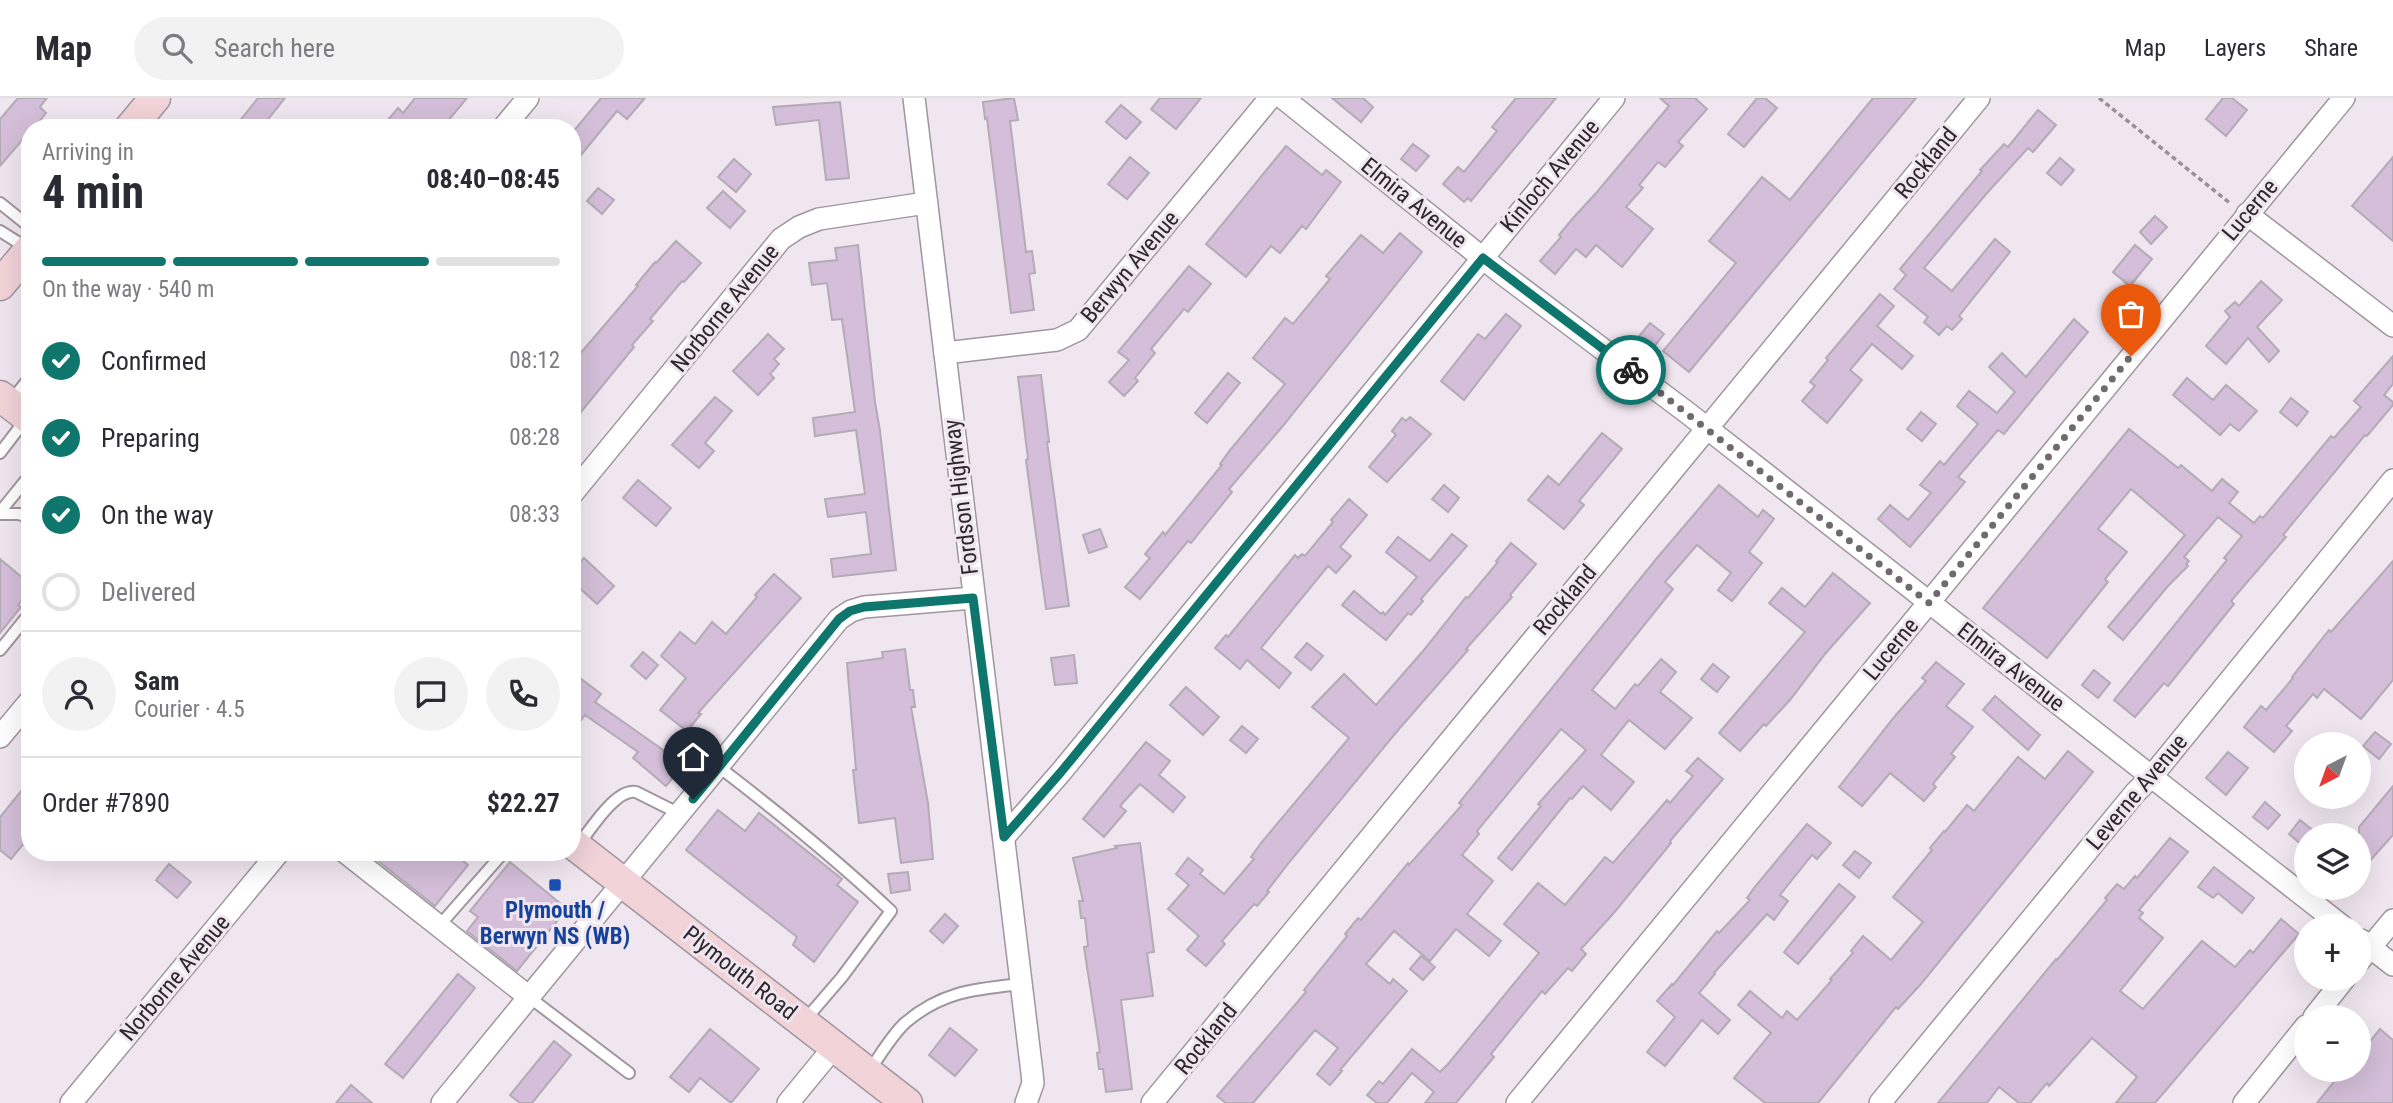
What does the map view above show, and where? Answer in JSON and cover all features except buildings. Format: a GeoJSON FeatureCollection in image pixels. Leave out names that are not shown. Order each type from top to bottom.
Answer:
{"type":"FeatureCollection","features":[{"type":"Feature","properties":{"kind":"main road"},"geometry":{"type":"LineString","coordinates":[[138,119],[155,98]]}},
{"type":"Feature","properties":{"kind":"main road"},"geometry":{"type":"LineString","coordinates":[[0,285],[21,262]]}},
{"type":"Feature","properties":{"kind":"main road","name":"Plymouth Road"},"geometry":{"type":"LineString","coordinates":[[581,850],[907,1103]]}},
{"type":"Feature","properties":{"kind":"street"},"geometry":{"type":"LineString","coordinates":[[510,119],[528,98]]}},
{"type":"Feature","properties":{"kind":"street","name":"Fordson Highway"},"geometry":{"type":"LineString","coordinates":[[914,98],[1022,984],[1033,1083],[1026,1103]]}},
{"type":"Feature","properties":{"kind":"street","name":"Berwyn Avenue"},"geometry":{"type":"LineString","coordinates":[[945,353],[1057,340],[1078,330],[1269,98]]}},
{"type":"Feature","properties":{"kind":"street","name":"Elmira Avenue"},"geometry":{"type":"LineString","coordinates":[[1283,98],[1483,258],[1707,428],[2327,914]]}},
{"type":"Feature","properties":{"kind":"street","name":"Kinloch Avenue"},"geometry":{"type":"LineString","coordinates":[[1004,837],[1061,772],[1615,98]]}},
{"type":"Feature","properties":{"kind":"street","name":"Rockland"},"geometry":{"type":"LineString","coordinates":[[1152,1103],[1979,98]]}},
{"type":"Feature","properties":{"kind":"street","name":"Lucerne"},"geometry":{"type":"LineString","coordinates":[[1517,1103],[2344,98]]}},
{"type":"Feature","properties":{"kind":"street","name":"Norborne Avenue"},"geometry":{"type":"LineString","coordinates":[[581,483],[781,239],[799,227],[819,219],[926,203]]}},
{"type":"Feature","properties":{"kind":"street"},"geometry":{"type":"LineString","coordinates":[[2247,214],[2393,326]]}},
{"type":"Feature","properties":{"kind":"street","name":"Leverne Avenue"},"geometry":{"type":"LineString","coordinates":[[1880,1103],[2135,793],[2152,776],[2393,480]]}},
{"type":"Feature","properties":{"kind":"street"},"geometry":{"type":"LineString","coordinates":[[442,1103],[839,619],[850,611],[864,607],[973,598]]}},
{"type":"Feature","properties":{"kind":"street"},"geometry":{"type":"LineString","coordinates":[[0,737],[21,712]]}},
{"type":"Feature","properties":{"kind":"street","name":"Norborne Avenue"},"geometry":{"type":"LineString","coordinates":[[71,1103],[272,861]]}},
{"type":"Feature","properties":{"kind":"street"},"geometry":{"type":"LineString","coordinates":[[356,861],[529,998]]}},
{"type":"Feature","properties":{"kind":"street"},"geometry":{"type":"LineString","coordinates":[[2371,941],[2393,920]]}},
{"type":"Feature","properties":{"kind":"street"},"geometry":{"type":"LineString","coordinates":[[2371,953],[2393,965]]}},
{"type":"Feature","properties":{"kind":"street"},"geometry":{"type":"LineString","coordinates":[[2324,1005],[2335,991]]}},
{"type":"Feature","properties":{"kind":"street"},"geometry":{"type":"LineString","coordinates":[[2244,1103],[2294,1041]]}},
{"type":"Feature","properties":{"kind":"street"},"geometry":{"type":"LineString","coordinates":[[788,1103],[834,1046]]}},
{"type":"Feature","properties":{"kind":"lane"},"geometry":{"type":"LineString","coordinates":[[0,203],[21,220]]}},
{"type":"Feature","properties":{"kind":"lane"},"geometry":{"type":"LineString","coordinates":[[0,231],[21,249]]}},
{"type":"Feature","properties":{"kind":"lane"},"geometry":{"type":"LineString","coordinates":[[0,453],[17,409]]}},
{"type":"Feature","properties":{"kind":"lane"},"geometry":{"type":"LineString","coordinates":[[0,513],[21,486]]}},
{"type":"Feature","properties":{"kind":"lane"},"geometry":{"type":"LineString","coordinates":[[0,513],[21,515]]}},
{"type":"Feature","properties":{"kind":"lane"},"geometry":{"type":"LineString","coordinates":[[0,650],[21,624]]}},
{"type":"Feature","properties":{"kind":"lane"},"geometry":{"type":"LineString","coordinates":[[719,767],[803,832],[891,911],[803,1023]]}},
{"type":"Feature","properties":{"kind":"lane"},"geometry":{"type":"LineString","coordinates":[[581,838],[607,808],[628,791],[636,792],[680,814]]}},
{"type":"Feature","properties":{"kind":"lane"},"geometry":{"type":"LineString","coordinates":[[439,926],[496,861]]}},
{"type":"Feature","properties":{"kind":"lane"},"geometry":{"type":"LineString","coordinates":[[868,1072],[904,1024],[936,1000],[972,989],[1022,984]]}},
{"type":"Feature","properties":{"kind":"lane"},"geometry":{"type":"LineString","coordinates":[[529,998],[628,1073]]}},
{"type":"Feature","properties":{"kind":"path"},"geometry":{"type":"LineString","coordinates":[[2099,98],[2227,201],[2247,214]]}},
{"type":"Feature","properties":{"kind":"way so far"},"geometry":{"type":"LineString","coordinates":[[1631,370],[1929,603],[2131,356]]}},
{"type":"Feature","properties":{"kind":"place","name":"Plymouth / Berwyn NS (WB)"},"geometry":{"type":"Point","coordinates":[555,885]}},
{"type":"Feature","properties":{"kind":"route"},"geometry":{"type":"LineString","coordinates":[[693,799],[831,626],[850,611],[864,607],[973,598],[1004,837],[1061,772],[1483,258],[1631,370]]}}]}
